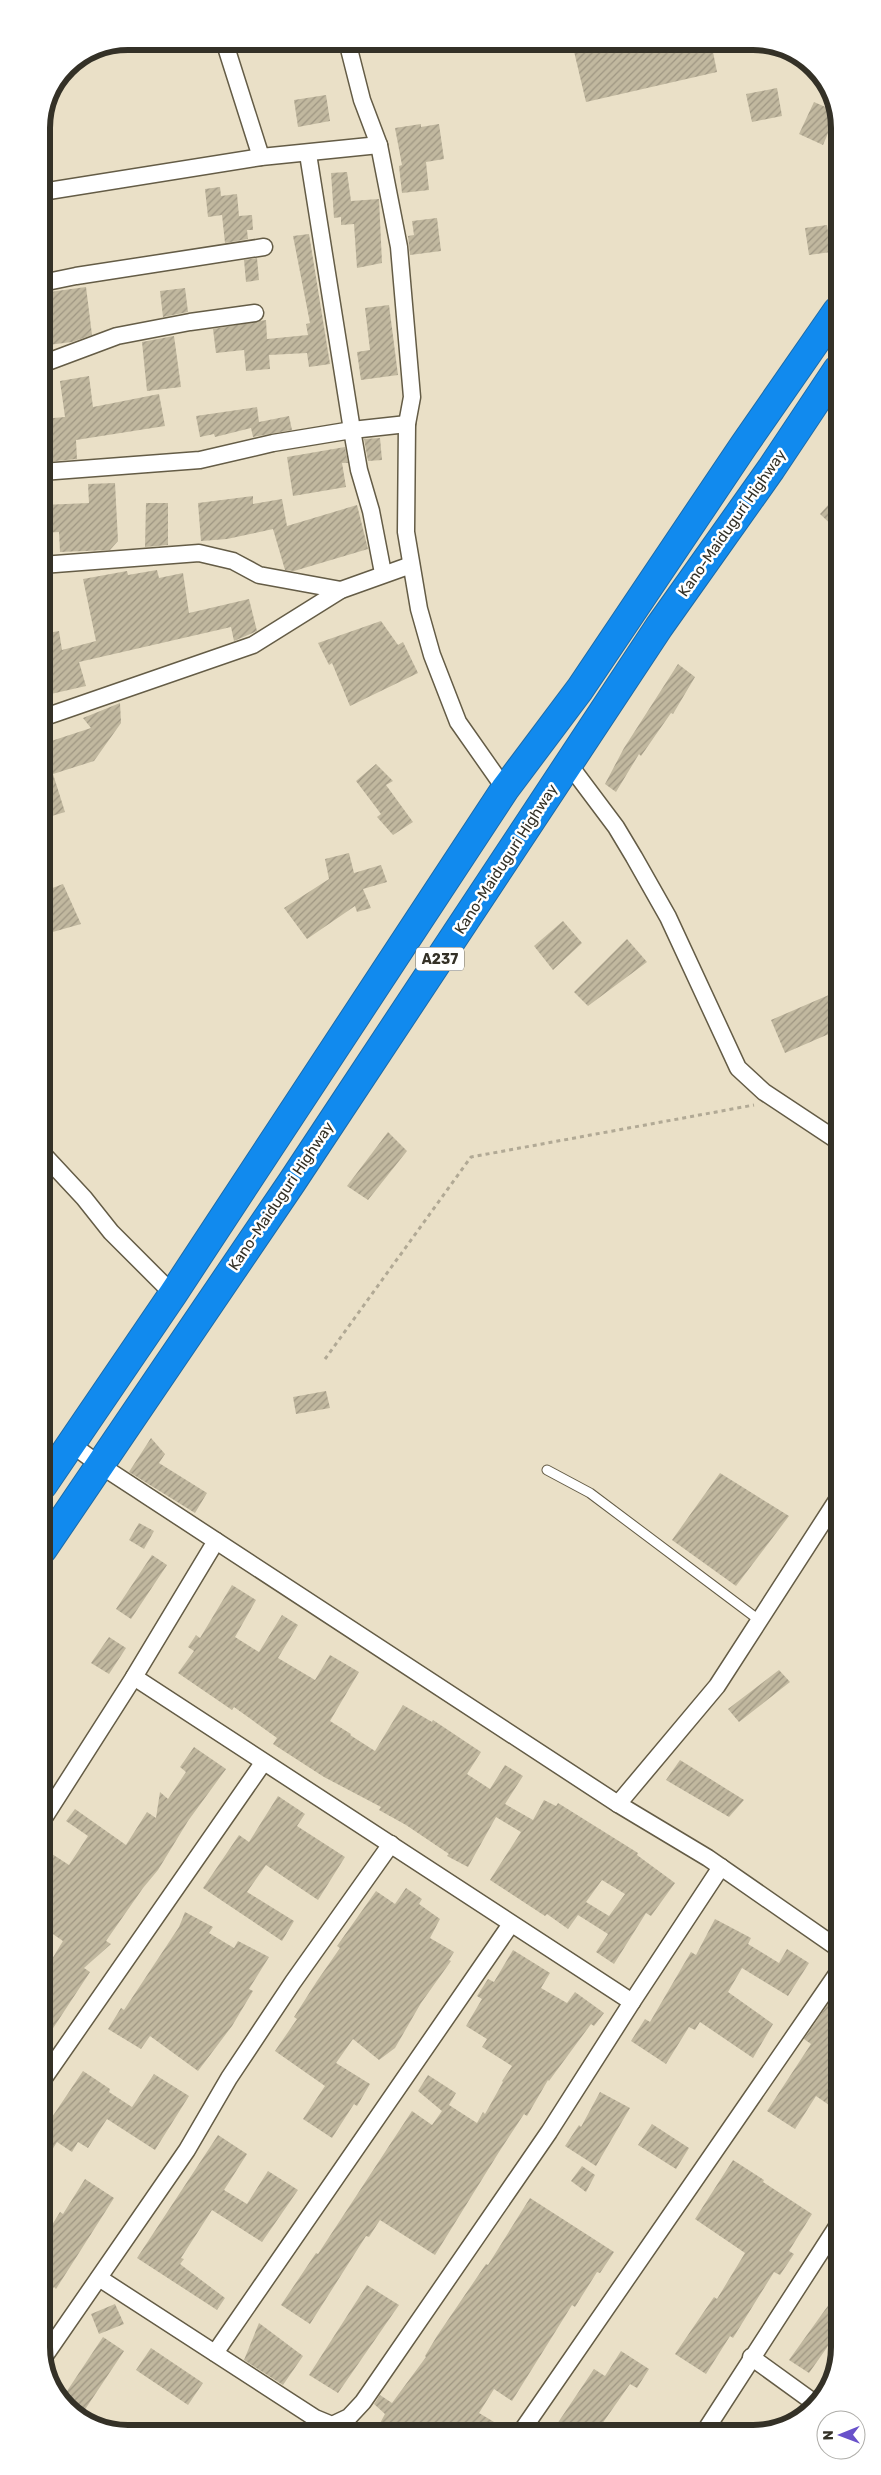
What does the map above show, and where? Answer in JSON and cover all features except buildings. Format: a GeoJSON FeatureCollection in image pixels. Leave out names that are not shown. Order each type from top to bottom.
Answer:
{"type":"FeatureCollection","features":[{"type":"Feature","properties":{"kind":"highway","name":"A237"},"geometry":{"type":"LineString","coordinates":[[50,1475],[173,1294],[505,789],[580,689],[831,320]]}},
{"type":"Feature","properties":{"kind":"highway","name":"Kano-Maiduguri Highway"},"geometry":{"type":"LineString","coordinates":[[50,1539],[308,1157],[659,627],[831,379]]}},
{"type":"Feature","properties":{"kind":"street"},"geometry":{"type":"LineString","coordinates":[[227,50],[261,157]]}},
{"type":"Feature","properties":{"kind":"street"},"geometry":{"type":"LineString","coordinates":[[349,50],[362,100],[379,145],[399,246],[408,329],[412,397],[407,424],[406,532],[419,609],[432,655],[458,722],[505,789]]}},
{"type":"Feature","properties":{"kind":"street"},"geometry":{"type":"LineString","coordinates":[[50,191],[261,157],[308,154],[379,145]]}},
{"type":"Feature","properties":{"kind":"street"},"geometry":{"type":"LineString","coordinates":[[308,154],[359,470],[372,511],[383,573]]}},
{"type":"Feature","properties":{"kind":"street"},"geometry":{"type":"LineString","coordinates":[[50,281],[264,248]]}},
{"type":"Feature","properties":{"kind":"street"},"geometry":{"type":"LineString","coordinates":[[50,361],[117,336],[190,322],[255,313]]}},
{"type":"Feature","properties":{"kind":"street"},"geometry":{"type":"LineString","coordinates":[[50,471],[200,460],[273,443],[352,430],[407,424]]}},
{"type":"Feature","properties":{"kind":"street"},"geometry":{"type":"LineString","coordinates":[[50,564],[199,554],[233,561],[259,575],[341,590]]}},
{"type":"Feature","properties":{"kind":"street"},"geometry":{"type":"LineString","coordinates":[[50,715],[253,645],[341,590],[383,573],[411,565]]}},
{"type":"Feature","properties":{"kind":"street"},"geometry":{"type":"LineString","coordinates":[[568,764],[616,827],[668,917],[732,1059],[751,1080],[777,1101],[831,1136]]}},
{"type":"Feature","properties":{"kind":"street"},"geometry":{"type":"LineString","coordinates":[[50,1162],[84,1198],[111,1232],[173,1294]]}},
{"type":"Feature","properties":{"kind":"street"},"geometry":{"type":"LineString","coordinates":[[71,1444],[100,1465],[618,1804],[721,1867],[831,1940]]}},
{"type":"Feature","properties":{"kind":"street"},"geometry":{"type":"LineString","coordinates":[[618,1804],[717,1686],[831,1508]]}},
{"type":"Feature","properties":{"kind":"street"},"geometry":{"type":"LineString","coordinates":[[50,1809],[134,1677],[216,1541]]}},
{"type":"Feature","properties":{"kind":"street"},"geometry":{"type":"LineString","coordinates":[[134,1677],[263,1763],[391,1844],[632,2002]]}},
{"type":"Feature","properties":{"kind":"street"},"geometry":{"type":"LineString","coordinates":[[50,2069],[263,1763]]}},
{"type":"Feature","properties":{"kind":"street"},"geometry":{"type":"LineString","coordinates":[[50,2349],[186,2150],[229,2078],[287,1990],[391,1844]]}},
{"type":"Feature","properties":{"kind":"street"},"geometry":{"type":"LineString","coordinates":[[99,2278],[315,2418],[332,2425],[349,2416],[363,2402],[435,2300],[549,2132],[721,1867]]}},
{"type":"Feature","properties":{"kind":"street"},"geometry":{"type":"LineString","coordinates":[[215,2353],[512,1924]]}},
{"type":"Feature","properties":{"kind":"street"},"geometry":{"type":"LineString","coordinates":[[526,2425],[831,1983]]}},
{"type":"Feature","properties":{"kind":"street"},"geometry":{"type":"LineString","coordinates":[[708,2425],[831,2236]]}},
{"type":"Feature","properties":{"kind":"street"},"geometry":{"type":"LineString","coordinates":[[751,2357],[810,2400]]}},
{"type":"Feature","properties":{"kind":"lane"},"geometry":{"type":"LineString","coordinates":[[547,1470],[590,1493],[759,1620]]}},
{"type":"Feature","properties":{"kind":"path"},"geometry":{"type":"LineString","coordinates":[[325,1359],[471,1157],[777,1101]]}}]}
